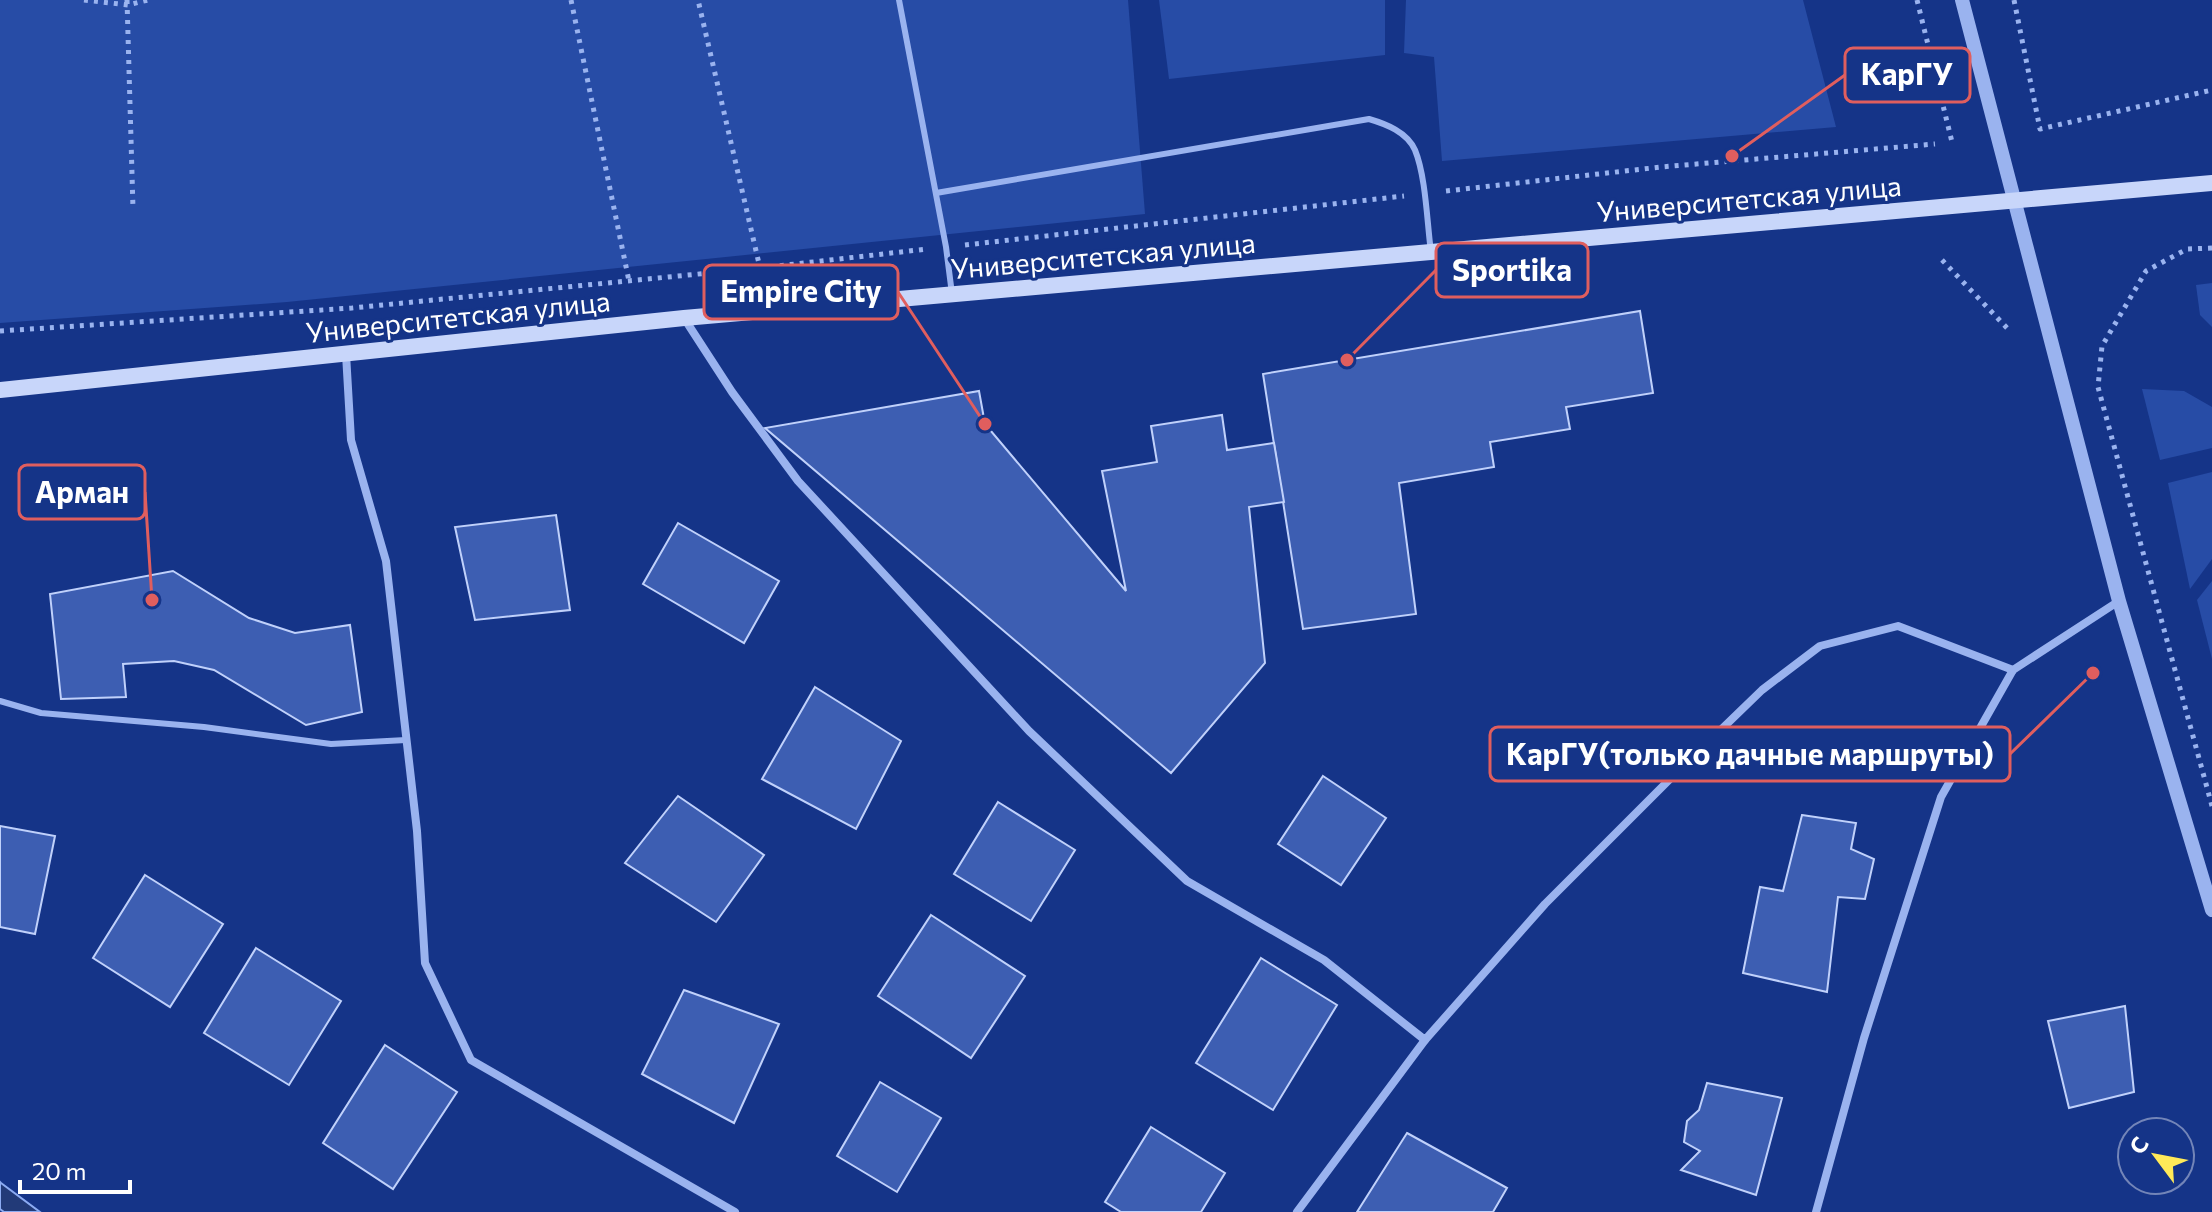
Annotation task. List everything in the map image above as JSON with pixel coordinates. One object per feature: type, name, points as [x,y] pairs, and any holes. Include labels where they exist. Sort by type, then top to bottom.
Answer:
[{"type":"main road","name":"Университетская улица","points":[[0,390],[684,318],[2212,183]]},
{"type":"street","points":[[1962,0],[2119,601],[2212,908]]},
{"type":"street","points":[[684,318],[732,392],[798,481],[1029,731],[1187,881],[1324,960],[1425,1040]]},
{"type":"street","points":[[346,354],[351,440],[386,561],[417,831],[425,963],[471,1060],[735,1212]]},
{"type":"street","points":[[1816,1212],[1864,1038],[1941,797],[2013,670],[2119,601]]},
{"type":"street","points":[[1297,1212],[1425,1040],[1545,904],[1762,690],[1820,646],[1898,626],[2013,670]]},
{"type":"lane","points":[[899,0],[946,247],[952,294]]},
{"type":"lane","points":[[936,193],[1369,119],[1395,129],[1415,149],[1431,252]]},
{"type":"lane","points":[[0,701],[41,713],[204,727],[331,744],[406,740]]},
{"type":"path","points":[[84,0],[148,0]]},
{"type":"path","points":[[571,0],[629,281]]},
{"type":"path","points":[[698,0],[760,268]]},
{"type":"path","points":[[1917,0],[1952,142]]},
{"type":"path","points":[[2014,0],[2040,129],[2212,90]]},
{"type":"path","points":[[128,2],[133,209]]},
{"type":"path","points":[[0,331],[352,308],[760,268],[1661,167],[1935,144]]},
{"type":"path","points":[[2212,248],[2187,249],[2146,271],[2102,346],[2098,387],[2212,806]]},
{"type":"path","points":[[1942,260],[2007,328]]},
{"type":"shaded area","points":[[0,0],[1128,0],[1145,214],[287,302],[0,323]]},
{"type":"shaded area","points":[[1159,0],[1385,0],[1385,55],[1169,79]]},
{"type":"shaded area","points":[[1406,0],[1803,0],[1836,127],[1442,161],[1434,57],[1404,53]]},
{"type":"shaded area","points":[[2212,283],[2212,327],[2200,315],[2196,285]]},
{"type":"shaded area","points":[[2142,389],[2184,391],[2212,407],[2212,448],[2160,460]]},
{"type":"shaded area","points":[[2212,472],[2212,559],[2190,589],[2168,483]]},
{"type":"shaded area","points":[[2212,581],[2212,659],[2197,600]]},
{"type":"shaded area","points":[[0,1182],[40,1212],[4,1212],[0,1209]]},
{"type":"building","points":[[1640,311],[1653,393],[1566,407],[1570,429],[1490,442],[1494,467],[1399,483],[1416,614],[1303,629],[1263,374]]},
{"type":"building","points":[[979,391],[985,424],[1126,591],[1102,471],[1157,462],[1151,426],[1222,415],[1227,450],[1274,443],[1284,502],[1249,507],[1265,663],[1171,773],[765,428]]},
{"type":"building","points":[[556,515],[570,610],[475,620],[455,527]]},
{"type":"building","points":[[678,523],[779,581],[744,643],[643,584]]},
{"type":"building","points":[[173,571],[249,618],[295,633],[350,625],[362,712],[306,725],[214,670],[174,661],[123,664],[126,697],[61,699],[50,594]]},
{"type":"building","points":[[815,687],[901,741],[856,829],[762,779]]},
{"type":"building","points":[[1323,776],[1386,818],[1341,885],[1278,844]]},
{"type":"building","points":[[678,796],[764,855],[716,922],[625,863]]},
{"type":"building","points":[[998,802],[1075,850],[1031,921],[954,874]]},
{"type":"building","points":[[1802,815],[1856,823],[1851,849],[1874,859],[1865,899],[1838,897],[1827,992],[1743,973],[1760,887],[1783,891]]},
{"type":"building","points":[[0,826],[55,836],[35,934],[0,927]]},
{"type":"building","points":[[145,875],[223,924],[170,1007],[93,958]]},
{"type":"building","points":[[931,915],[1025,976],[971,1058],[878,996]]},
{"type":"building","points":[[256,948],[341,1001],[289,1085],[204,1033]]},
{"type":"building","points":[[1261,958],[1337,1005],[1273,1110],[1196,1063]]},
{"type":"building","points":[[684,990],[779,1024],[734,1123],[642,1074]]},
{"type":"building","points":[[2125,1006],[2134,1092],[2069,1108],[2048,1021]]},
{"type":"building","points":[[385,1045],[457,1092],[393,1189],[323,1143]]},
{"type":"building","points":[[880,1082],[941,1118],[897,1192],[837,1156]]},
{"type":"building","points":[[1707,1083],[1782,1098],[1756,1195],[1681,1170],[1700,1151],[1684,1142],[1687,1121],[1699,1110]]},
{"type":"building","points":[[1151,1127],[1225,1173],[1201,1212],[1121,1212],[1105,1202]]},
{"type":"building","points":[[1407,1133],[1507,1188],[1493,1212],[1357,1212]]},
{"type":"place","name":"КарГУ","points":[[1732,156]]},
{"type":"place","name":"Sportika","points":[[1347,360]]},
{"type":"place","name":"Empire City","points":[[985,424]]},
{"type":"place","name":"Арман","points":[[152,600]]},
{"type":"place","name":"КарГУ(только дачные маршруты)","points":[[2093,673]]}]
